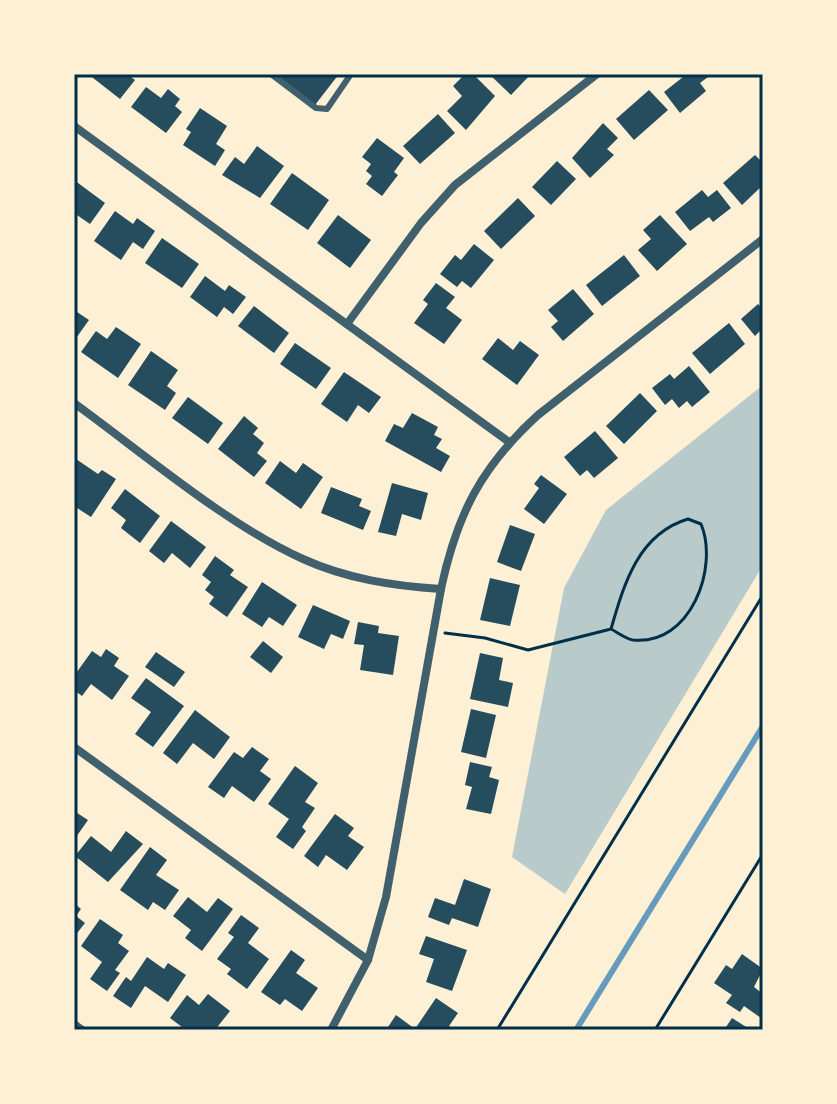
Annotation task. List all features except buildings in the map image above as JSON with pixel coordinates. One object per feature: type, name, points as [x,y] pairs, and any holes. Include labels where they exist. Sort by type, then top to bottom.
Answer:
[{"type":"street","points":[[347,324],[421,223],[455,185],[597,74]]},
{"type":"street","points":[[74,126],[509,442]]},
{"type":"street","points":[[331,1030],[368,960],[386,897],[441,589],[450,546],[464,509],[484,473],[509,442],[763,239]]},
{"type":"street","points":[[74,403],[259,537],[305,560],[392,586],[441,589]]},
{"type":"street","points":[[74,747],[368,960]]},
{"type":"street","points":[[74,1024],[82,1030]]},
{"type":"lane","points":[[271,74],[316,108],[327,109],[351,74]]},
{"type":"path","points":[[433,632],[485,638],[528,650],[611,629],[633,640],[655,636],[674,627],[697,603],[707,559],[707,539],[701,524],[688,519],[667,525],[644,547],[622,590],[611,629]]},
{"type":"path","points":[[497,1030],[763,595]]},
{"type":"path","points":[[655,1030],[763,854]]},
{"type":"shaded area","points":[[763,385],[763,565],[565,894],[512,857],[564,588],[606,510]]},
{"type":"waterway","points":[[576,1030],[763,726]]}]
